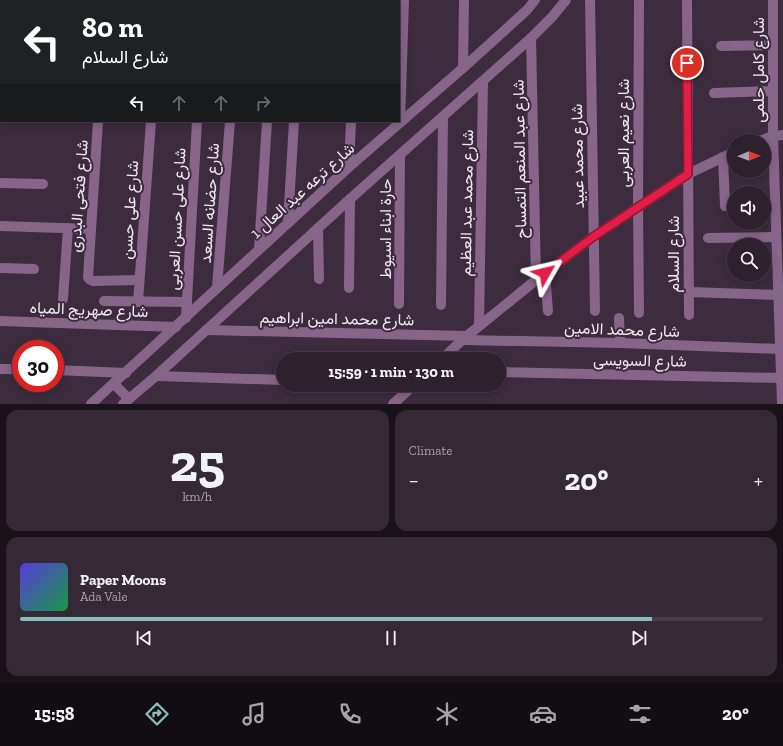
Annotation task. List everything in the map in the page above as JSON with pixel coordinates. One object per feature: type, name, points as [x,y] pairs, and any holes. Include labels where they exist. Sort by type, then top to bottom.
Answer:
[{"type":"street","points":[[400,122],[404,0]]},
{"type":"street","points":[[463,68],[464,0]]},
{"type":"street","name":"شارع ترعه عبد العال 1","points":[[91,404],[348,167],[463,68],[527,10],[535,0]]},
{"type":"street","points":[[114,384],[126,402],[350,199],[531,38],[552,17],[566,0]]},
{"type":"street","name":"شارع محمد عبيد","points":[[590,0],[594,311]]},
{"type":"street","name":"شارع نعيم العربى","points":[[639,0],[639,313]]},
{"type":"street","name":"شارع السلام","points":[[687,0],[689,315]]},
{"type":"street","name":"شارع كامل حلمى","points":[[773,0],[773,91],[778,135],[779,197],[776,237],[780,252],[778,295],[782,397]]},
{"type":"street","name":"شارع عبد المنعم التمساح","points":[[531,38],[536,280]]},
{"type":"street","points":[[721,46],[773,45]]},
{"type":"street","name":"شارع محمد عبد العظيم","points":[[479,326],[483,81]]},
{"type":"street","points":[[714,93],[773,91]]},
{"type":"street","points":[[441,304],[443,117]]},
{"type":"street","name":"شارع فتحى البدرى","points":[[98,122],[87,274],[89,279],[93,281],[139,280]]},
{"type":"street","name":"شارع على حسن","points":[[138,302],[151,122]]},
{"type":"street","name":"شارع على حسن العربى","points":[[186,318],[197,122]]},
{"type":"street","name":"شارع حضانه السعد","points":[[217,288],[230,122]]},
{"type":"street","points":[[259,249],[267,122]]},
{"type":"street","points":[[288,223],[294,122]]},
{"type":"street","points":[[348,167],[351,122]]},
{"type":"street","name":"حارة ابناء اسيوط","points":[[399,304],[400,155]]},
{"type":"street","points":[[450,352],[536,280],[593,237],[688,174],[727,155]]},
{"type":"street","points":[[723,157],[725,206]]},
{"type":"street","points":[[0,183],[43,184]]},
{"type":"street","points":[[349,288],[350,199]]},
{"type":"street","points":[[0,226],[91,229]]},
{"type":"street","points":[[63,298],[68,228]]},
{"type":"street","points":[[318,228],[319,279]]},
{"type":"street","points":[[708,238],[776,237]]},
{"type":"street","points":[[0,268],[34,269]]},
{"type":"street","points":[[545,273],[548,311]]},
{"type":"street","points":[[689,292],[778,295]]},
{"type":"street","points":[[104,301],[187,302]]},
{"type":"street","points":[[620,318],[620,343]]},
{"type":"street","name":"شارع صهريج المياه","points":[[0,321],[176,327]]},
{"type":"street","name":"شارع محمد امين ابراهيم","points":[[206,330],[465,338]]},
{"type":"street","name":"شارع محمد الامين","points":[[465,338],[620,343],[781,342]]},
{"type":"street","points":[[0,368],[12,369]]},
{"type":"street","points":[[64,370],[126,373]]},
{"type":"street","name":"شارع السويسى","points":[[506,372],[781,378]]},
{"type":"street","points":[[156,376],[276,380]]},
{"type":"street","points":[[393,404],[406,392]]},
{"type":"route","points":[[545,273],[593,237],[688,174],[687,63]]}]
